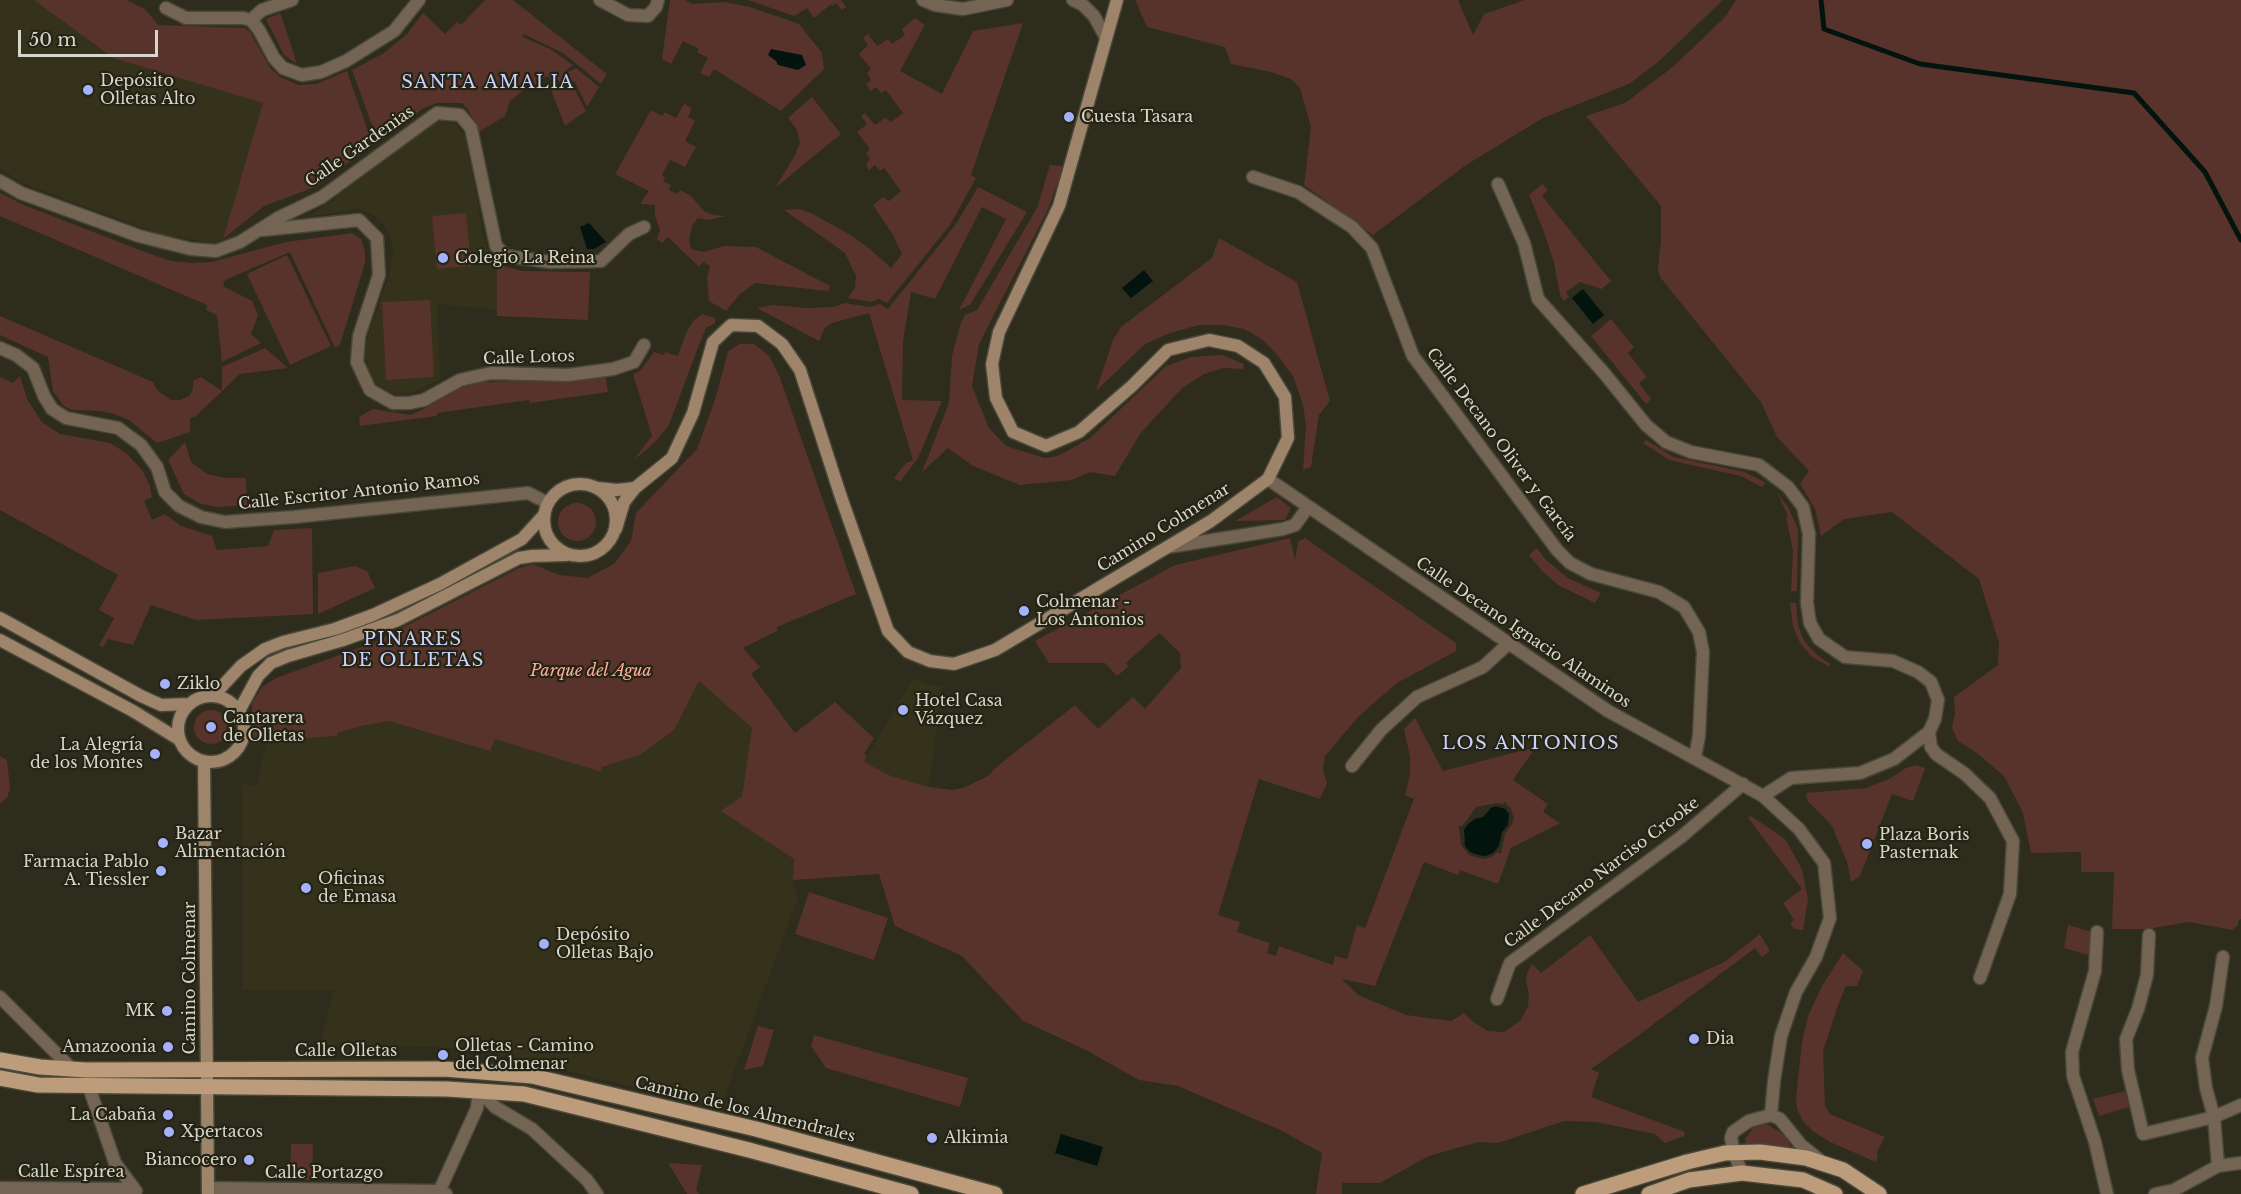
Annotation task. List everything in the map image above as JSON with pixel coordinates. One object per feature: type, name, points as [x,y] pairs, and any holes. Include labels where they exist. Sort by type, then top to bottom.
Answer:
[{"type":"main road","name":"Camino Colmenar","points":[[616,529],[624,502],[635,488],[672,458],[693,413],[713,342],[731,325],[758,327],[782,344],[800,370],[888,631],[908,652],[930,661],[954,664],[995,650],[1211,521],[1268,479],[1288,438],[1285,397],[1264,363],[1238,346],[1209,340],[1168,350],[1132,386],[1079,432],[1046,446],[1013,432],[996,398],[992,364],[999,332],[1059,206],[1117,0]]},
{"type":"main road","points":[[567,555],[556,549],[548,539],[544,528],[544,515],[548,503],[562,488],[572,485],[588,485],[617,490],[635,488]]},
{"type":"main road","points":[[239,711],[258,676],[271,663],[398,620],[519,558],[567,555],[577,557],[597,552],[606,546],[616,529],[615,510],[605,494],[588,485]]},
{"type":"main road","points":[[213,696],[241,666],[265,649],[335,629],[373,615],[440,584],[522,539],[544,515]]},
{"type":"main road","points":[[0,618],[141,696],[161,705],[189,704]]},
{"type":"main road","points":[[0,640],[133,711],[180,740],[188,752],[204,761],[223,760],[238,748],[244,729],[239,711],[232,703],[213,696],[196,699],[189,704],[179,720],[180,740]]},
{"type":"main road","name":"Camino Colmenar","points":[[204,761],[208,1191]]},
{"type":"main road","name":"Calle Olletas","points":[[0,1060],[40,1067],[72,1069],[484,1071]]},
{"type":"main road","name":"Camino de los Almendrales","points":[[484,1071],[532,1076],[721,1120],[956,1189],[995,1194]]},
{"type":"main road","points":[[0,1078],[38,1085],[89,1087],[479,1091],[524,1094],[749,1150],[903,1193]]},
{"type":"main road","points":[[1583,1194],[1688,1162],[1734,1153],[1760,1152],[1806,1158],[1843,1170],[1879,1194]]},
{"type":"main road","points":[[1649,1194],[1689,1180],[1742,1173],[1803,1180],[1835,1194]]},
{"type":"street","points":[[251,20],[262,10],[292,0]]},
{"type":"street","points":[[166,8],[186,18],[251,20],[279,63],[284,68],[302,75],[321,72],[346,61],[394,31],[419,0]]},
{"type":"street","points":[[604,1],[628,15],[648,16],[657,7],[658,0]]},
{"type":"street","points":[[922,0],[935,5],[963,9],[1007,0]]},
{"type":"street","points":[[1073,0],[1083,5],[1094,16],[1106,38]]},
{"type":"street","name":"Calle Gardenias","points":[[0,181],[21,193],[139,236],[191,249],[216,251],[240,242],[278,218],[322,196],[437,113],[460,115],[471,128],[496,246],[506,256],[550,262],[601,261],[629,234],[644,227]]},
{"type":"street","name":"Calle Decano Oliver y García","points":[[1253,177],[1298,192],[1352,228],[1372,248],[1413,356],[1569,563],[1609,580],[1659,592],[1684,607],[1699,632],[1703,652],[1695,757]]},
{"type":"street","points":[[1498,184],[1524,243],[1538,299],[1646,425],[1666,442],[1691,452],[1759,465],[1788,487],[1803,507],[1809,534],[1810,623],[1819,639],[1845,657],[1893,661],[1918,672],[1931,682],[1938,700],[1935,719],[1929,732],[1894,759],[1860,773],[1791,778],[1763,796]]},
{"type":"street","name":"Calle Lotos","points":[[262,230],[359,220],[377,238],[379,275],[359,336],[357,362],[370,390],[393,403],[424,400],[460,380],[490,373],[568,375],[613,369],[634,362],[644,345]]},
{"type":"street","name":"Calle Escritor Antonio Ramos","points":[[0,348],[16,355],[33,368],[52,409],[66,418],[117,428],[141,444],[157,467],[165,492],[178,506],[201,517],[225,522],[528,492],[548,503]]},
{"type":"street","name":"Calle Decano Ignacio Alaminos","points":[[1268,479],[1608,711],[1763,796],[1799,829],[1824,863],[1830,918],[1816,957],[1796,992],[1781,1036],[1771,1115]]},
{"type":"street","points":[[1168,547],[1283,529],[1295,525],[1308,507]]},
{"type":"street","points":[[1352,766],[1381,730],[1417,697],[1483,667],[1508,644]]},
{"type":"street","points":[[1929,732],[1931,747],[1936,754],[1965,774],[1990,798],[2013,841],[2010,894],[1980,978]]},
{"type":"street","name":"Calle Decano Narciso Crooke","points":[[1497,999],[1510,963],[1681,837],[1743,784]]},
{"type":"street","points":[[2097,932],[2095,971],[2072,1052],[2073,1076],[2095,1143],[2107,1194]]},
{"type":"street","points":[[2149,935],[2147,975],[2138,1009],[2126,1039],[2128,1070],[2144,1134],[2214,1117],[2241,1106]]},
{"type":"street","points":[[2218,1166],[2214,1117],[2206,1088],[2202,1058],[2216,1006],[2223,957]]},
{"type":"street","points":[[0,997],[72,1069]]},
{"type":"street","points":[[89,1087],[115,1163],[136,1191]]},
{"type":"street","points":[[441,1193],[477,1107],[479,1091]]},
{"type":"street","points":[[479,1091],[495,1107],[532,1129],[587,1180],[597,1194]]},
{"type":"street","points":[[1742,1173],[1734,1153],[1731,1138],[1733,1132],[1749,1121],[1771,1115],[1780,1119],[1801,1144],[1825,1164]]},
{"type":"street","points":[[2155,1194],[2174,1190],[2218,1166],[2241,1163]]},
{"type":"street","name":"Calle Espírea","points":[[0,1188],[136,1191]]},
{"type":"street","name":"Calle Portazgo","points":[[208,1191],[441,1193]]},
{"type":"shaded area","name":"Depósito Olletas Alto","points":[[0,0],[34,0],[113,58],[264,103],[223,239],[213,243],[163,235],[22,183],[0,168]]},
{"type":"shaded area","points":[[771,49],[802,55],[806,65],[798,70],[778,65],[768,55]]},
{"type":"shaded area","name":"Colegio La Reina","points":[[440,121],[455,124],[462,130],[466,139],[484,240],[497,261],[498,310],[437,304],[440,380],[404,394],[392,393],[376,383],[369,372],[365,354],[366,341],[389,276],[393,255],[392,241],[386,227],[375,216],[358,209],[311,216]]},
{"type":"shaded area","points":[[589,223],[606,242],[594,249],[587,249],[580,227]]},
{"type":"shaded area","points":[[1144,270],[1153,281],[1131,298],[1122,288]]},
{"type":"shaded area","points":[[1583,289],[1604,315],[1593,324],[1572,298]]},
{"type":"shaded area","points":[[913,678],[926,684],[942,687],[929,787],[891,776],[864,762]]},
{"type":"shaded area","points":[[699,681],[752,728],[742,796],[722,811],[794,859],[793,880],[798,898],[724,1098],[715,1106],[470,1048],[323,1045],[323,1033],[334,990],[243,990],[242,784],[257,786],[266,741],[336,736],[336,733],[389,721],[489,751],[495,739],[601,772],[601,768],[640,755],[673,730]]},
{"type":"shaded area","points":[[1496,806],[1505,809],[1509,814],[1508,825],[1502,832],[1499,846],[1493,853],[1486,856],[1470,852],[1465,846],[1464,830],[1468,824],[1483,817]]},
{"type":"shaded area","points":[[1061,1134],[1103,1147],[1097,1166],[1055,1153]]},
{"type":"green space","points":[[34,0],[127,0],[146,10],[158,25],[244,28],[250,32],[271,69],[282,78],[299,85],[316,84],[347,71],[373,145],[315,187],[264,206],[223,239],[263,103],[113,58]]},
{"type":"green space","points":[[485,0],[513,0],[607,74],[601,84],[563,53],[523,34],[523,37],[550,49],[573,65],[564,72],[563,83],[546,76],[510,101],[505,116],[479,132],[469,111],[462,103],[436,103],[422,109],[378,142],[352,70],[384,53],[407,34],[423,13],[445,34],[457,22],[461,25]]},
{"type":"green space","points":[[670,0],[685,0],[693,4],[723,2],[750,7],[799,24],[822,53],[824,69],[781,111],[714,69],[709,77],[700,73],[708,58],[697,52],[699,49],[683,41],[671,64],[662,59]]},
{"type":"green space","points":[[748,0],[841,0],[846,7],[842,10],[836,3],[832,6],[831,4],[814,18],[807,8],[794,16]]},
{"type":"green space","points":[[1135,0],[1458,0],[1473,35],[1484,14],[1525,0],[1723,0],[1657,63],[1629,84],[1543,118],[1466,165],[1373,235],[1304,185],[1311,127],[1300,88],[1291,79],[1271,72],[1231,64],[1225,47],[1147,27]]},
{"type":"green space","points":[[1736,0],[2241,0],[2241,919],[2232,930],[2189,922],[2147,929],[2112,929],[2114,872],[2081,872],[2081,852],[2031,853],[2023,813],[2004,776],[1977,753],[1958,741],[1952,728],[1955,713],[1954,697],[1998,665],[1999,643],[1979,579],[1892,512],[1844,519],[1821,536],[1815,509],[1800,484],[1809,471],[1777,437],[1761,402],[1660,277],[1658,269],[1661,206],[1586,116],[1625,103],[1674,66],[1725,17]]},
{"type":"green space","points":[[280,13],[297,64],[284,55],[266,19]]},
{"type":"green space","points":[[915,18],[925,25],[900,71],[942,94],[973,31],[1023,23],[971,175],[976,178],[950,225],[887,303],[879,299],[871,302],[848,298],[855,288],[856,276],[845,253],[784,210],[799,209],[811,213],[849,234],[891,268],[902,254],[893,235],[873,205],[883,197],[889,201],[901,191],[884,168],[880,171],[875,165],[869,170],[866,164],[870,159],[866,153],[870,149],[857,132],[867,124],[861,116],[865,113],[875,125],[885,118],[891,122],[903,113],[886,90],[881,93],[876,87],[871,91],[866,84],[871,80],[867,73],[871,69],[859,54],[868,45],[863,38],[868,34],[877,46],[888,39],[892,44],[905,35],[902,29]]},
{"type":"green space","points":[[576,68],[599,87],[587,107],[575,82],[568,79],[568,72]]},
{"type":"green space","points":[[548,82],[563,88],[567,82],[573,86],[586,111],[565,126]]},
{"type":"green space","points":[[812,97],[841,134],[775,188],[800,143],[797,130],[788,118]]},
{"type":"green space","points":[[684,104],[692,108],[688,117],[695,121],[685,141],[696,147],[685,167],[670,160],[662,175],[665,177],[663,181],[671,185],[669,190],[677,194],[680,190],[691,196],[704,211],[713,215],[726,216],[709,220],[698,218],[692,226],[689,240],[691,249],[704,252],[724,246],[756,247],[830,286],[828,291],[755,283],[740,294],[726,311],[709,301],[707,278],[710,266],[703,262],[699,267],[668,237],[662,243],[657,239],[660,230],[655,216],[655,205],[640,204],[649,191],[615,174],[651,110],[662,116],[665,112],[676,118]]},
{"type":"green space","points":[[1050,165],[1064,166],[1047,211],[979,344],[972,386],[989,428],[1006,446],[1045,458],[1058,456],[1090,438],[1166,366],[1191,357],[1222,355],[1244,364],[1243,369],[1223,368],[1204,374],[1182,388],[1140,434],[1115,476],[1090,472],[1072,480],[1020,485],[973,466],[948,448],[922,472],[949,403],[952,356],[960,325],[965,315],[977,310],[1037,208]]},
{"type":"green space","points":[[1542,184],[1548,190],[1542,196],[1611,281],[1602,289],[1580,282],[1566,292],[1569,297],[1564,301],[1560,295],[1554,263],[1529,195]]},
{"type":"green space","points":[[978,187],[1027,212],[970,305],[959,310],[1006,219],[982,207],[935,299],[911,292],[903,341],[902,400],[942,401],[918,458],[900,482],[894,478],[906,463],[913,460],[869,313],[832,323],[825,328],[819,341],[757,308],[773,305],[807,308],[834,307],[845,303],[870,307],[880,304],[888,309],[956,224]]},
{"type":"green space","points":[[0,193],[24,205],[171,261],[211,262],[286,242],[352,233],[361,239],[365,251],[365,263],[340,345],[335,348],[290,252],[225,280],[223,286],[252,301],[258,315],[251,334],[261,343],[222,362],[217,315],[206,310],[207,305],[0,216]]},
{"type":"green space","points":[[466,213],[471,266],[437,269],[432,216]]},
{"type":"green space","points":[[1219,238],[1297,282],[1330,401],[1319,415],[1311,467],[1303,470],[1306,425],[1303,405],[1293,376],[1263,340],[1244,329],[1223,325],[1199,325],[1170,333],[1145,344],[1096,391],[1113,340],[1121,327],[1212,258]]},
{"type":"green space","points":[[287,255],[331,346],[290,365],[247,274]]},
{"type":"green space","points":[[497,261],[506,267],[522,271],[590,272],[588,320],[497,316]]},
{"type":"green space","points":[[430,300],[434,377],[386,380],[382,302]]},
{"type":"green space","points":[[702,314],[715,318],[715,323],[706,328],[669,425],[654,443],[633,461],[652,436],[633,374],[640,371],[654,352],[664,355],[665,352],[678,356],[686,333],[694,320]]},
{"type":"green space","points":[[0,316],[153,382],[157,390],[171,400],[180,400],[189,396],[193,389],[193,381],[201,377],[222,391],[222,367],[265,348],[288,368],[240,374],[195,417],[190,418],[190,432],[157,443],[129,420],[115,414],[72,410],[64,406],[53,391],[48,357],[0,335]]},
{"type":"green space","points":[[1611,319],[1634,347],[1628,353],[1647,377],[1639,383],[1651,399],[1646,404],[1591,336]]},
{"type":"green space","name":"Parque del Agua","points":[[740,344],[754,344],[769,356],[779,375],[856,594],[777,627],[777,631],[743,648],[760,667],[751,674],[795,733],[835,702],[874,738],[864,754],[867,756],[864,762],[891,776],[929,787],[952,790],[963,788],[988,776],[1075,705],[1098,729],[1133,697],[1145,709],[1181,668],[1180,653],[1159,633],[1126,663],[1128,667],[1117,676],[1105,663],[1049,663],[1035,641],[1175,565],[1290,538],[1295,560],[1298,542],[1305,538],[1456,643],[1456,651],[1397,683],[1359,716],[1325,756],[1323,770],[1327,783],[1320,799],[1259,779],[1218,915],[1240,922],[1237,932],[1270,943],[1267,953],[1276,956],[1279,946],[1333,965],[1335,956],[1347,959],[1357,925],[1365,928],[1414,799],[1405,795],[1410,775],[1410,757],[1404,729],[1415,718],[1443,771],[1536,747],[1513,780],[1548,804],[1543,812],[1560,823],[1511,848],[1498,884],[1460,870],[1458,875],[1424,862],[1375,986],[1342,979],[1358,995],[1406,1015],[1451,1021],[1464,1013],[1488,1031],[1504,1032],[1520,1021],[1528,1007],[1529,993],[1526,983],[1532,964],[1541,973],[1590,935],[1638,1002],[1724,962],[1760,934],[1770,951],[1762,957],[1755,948],[1591,1069],[1599,1073],[1591,1097],[1685,1132],[1684,1136],[1665,1143],[1655,1134],[1596,1122],[1564,1121],[1498,1143],[1478,1142],[1429,1156],[1380,1183],[1342,1183],[1342,1194],[1316,1194],[1322,1153],[1280,1130],[1178,1086],[1139,1080],[1086,1050],[1023,1021],[962,956],[895,926],[879,874],[793,880],[794,859],[721,811],[742,796],[752,728],[699,681],[674,730],[640,755],[602,767],[601,772],[495,739],[490,751],[389,721],[361,726],[337,733],[337,736],[253,744],[252,703],[262,687],[276,678],[375,642],[519,568],[533,564],[559,575],[588,578],[615,563],[631,541],[636,513],[697,449],[715,400],[728,351]],"holes":[[[1507,803],[1514,818],[1505,834],[1501,854],[1498,852],[1483,859],[1469,855],[1461,845],[1459,826],[1462,826],[1476,807]]]},
{"type":"green space","points":[[20,376],[27,399],[42,422],[60,434],[110,443],[126,453],[142,470],[150,486],[152,497],[144,501],[152,520],[165,514],[181,526],[212,536],[217,550],[268,546],[274,530],[312,528],[313,614],[196,620],[151,605],[133,645],[108,639],[103,647],[99,645],[114,618],[99,610],[118,575],[0,510],[0,377],[13,383]]},
{"type":"green space","points":[[606,378],[608,392],[530,403],[529,400],[437,413],[437,416],[360,426],[359,417],[373,409],[410,415],[462,387],[482,382]]},
{"type":"green space","points":[[1646,440],[1674,457],[1745,472],[1766,483],[1762,487],[1741,476],[1669,460],[1643,443]]},
{"type":"green space","points":[[185,442],[191,462],[207,474],[225,478],[246,478],[247,505],[218,507],[201,504],[184,494],[168,460]]},
{"type":"green space","points":[[1777,492],[1788,507],[1798,529],[1797,591],[1791,591],[1793,551],[1786,517],[1788,516]]},
{"type":"green space","points":[[1277,497],[1291,508],[1285,520],[1235,521]]},
{"type":"green space","points":[[577,503],[591,508],[596,522],[591,536],[577,541],[563,536],[558,522],[563,508]]},
{"type":"green space","points":[[1537,548],[1546,560],[1568,578],[1601,593],[1595,603],[1558,585],[1543,572],[1529,555]]},
{"type":"green space","points":[[355,566],[367,571],[375,588],[318,614],[318,573]]},
{"type":"green space","points":[[1790,603],[1796,603],[1798,625],[1804,641],[1830,664],[1830,667],[1812,657],[1800,643],[1793,626]]},
{"type":"green space","points":[[211,710],[223,715],[228,727],[223,739],[211,744],[199,739],[194,727],[199,715]]},
{"type":"green space","points":[[0,756],[7,760],[10,788],[7,798],[0,804]]},
{"type":"green space","name":"Plaza Boris Pasternak","points":[[1915,765],[1925,768],[1913,801],[1892,794],[1860,876],[1851,882],[1847,862],[1832,826],[1807,800],[1806,793],[1866,788]]},
{"type":"green space","points":[[1751,816],[1785,839],[1802,869],[1808,899],[1803,930],[1794,929],[1790,924],[1794,920],[1783,903],[1802,889],[1748,818]]},
{"type":"green space","points":[[809,892],[888,918],[874,960],[795,934]]},
{"type":"green space","points":[[2068,925],[2092,932],[2089,955],[2064,948]]},
{"type":"green space","points":[[1843,953],[1863,971],[1857,986],[1846,986],[1823,1051],[1825,1106],[1830,1114],[1885,1137],[1876,1154],[1878,1156],[1876,1162],[1830,1142],[1814,1132],[1803,1121],[1797,1109],[1796,1098],[1802,1042],[1808,1016],[1822,986]]},
{"type":"green space","points":[[758,1026],[774,1030],[763,1066],[744,1070]]},
{"type":"green space","points":[[814,1035],[968,1078],[960,1107],[826,1068],[811,1046]]},
{"type":"green space","points":[[2125,1091],[2129,1107],[2099,1116],[2093,1099]]},
{"type":"green space","points":[[1767,1124],[1787,1138],[1791,1148],[1746,1143],[1745,1139],[1753,1128]]},
{"type":"green space","points":[[291,1144],[313,1144],[312,1180],[290,1180]]},
{"type":"green space","points":[[668,1163],[702,1165],[696,1190],[699,1194],[687,1194]]},
{"type":"waterway","points":[[1821,0],[1824,29],[1920,64],[2134,93],[2205,172],[2241,240]]},
{"type":"place","name":"Depósito Olletas Alto","points":[[88,90]]},
{"type":"place","name":"Cuesta Tasara","points":[[1069,117]]},
{"type":"place","name":"Colegio La Reina","points":[[443,258]]},
{"type":"place","name":"Colmenar - Los Antonios","points":[[1024,611]]},
{"type":"place","name":"Ziklo","points":[[165,684]]},
{"type":"place","name":"Hotel Casa Vázquez","points":[[903,710]]},
{"type":"place","name":"Cantarera de Olletas","points":[[211,727]]},
{"type":"place","name":"La Alegría de los Montes","points":[[155,754]]},
{"type":"place","name":"Bazar Alimentación","points":[[163,843]]},
{"type":"place","name":"Plaza Boris Pasternak","points":[[1867,844]]},
{"type":"place","name":"Farmacia Pablo A. Tiessler","points":[[161,871]]},
{"type":"place","name":"Oficinas de Emasa","points":[[306,888]]},
{"type":"place","name":"Depósito Olletas Bajo","points":[[544,944]]},
{"type":"place","name":"MK","points":[[167,1011]]},
{"type":"place","name":"Dia","points":[[1694,1039]]},
{"type":"place","name":"Amazoonia","points":[[168,1047]]},
{"type":"place","name":"Olletas - Camino del Colmenar","points":[[443,1055]]},
{"type":"place","name":"La Cabaña","points":[[168,1115]]},
{"type":"place","name":"Xpertacos","points":[[169,1132]]},
{"type":"place","name":"Alkimia","points":[[932,1138]]},
{"type":"place","name":"Biancocero","points":[[249,1160]]},
{"type":"district","name":"SANTA AMALIA","points":[[488,83]]},
{"type":"district","name":"PINARES DE OLLETAS","points":[[413,650]]},
{"type":"district","name":"LOS ANTONIOS","points":[[1531,744]]}]
